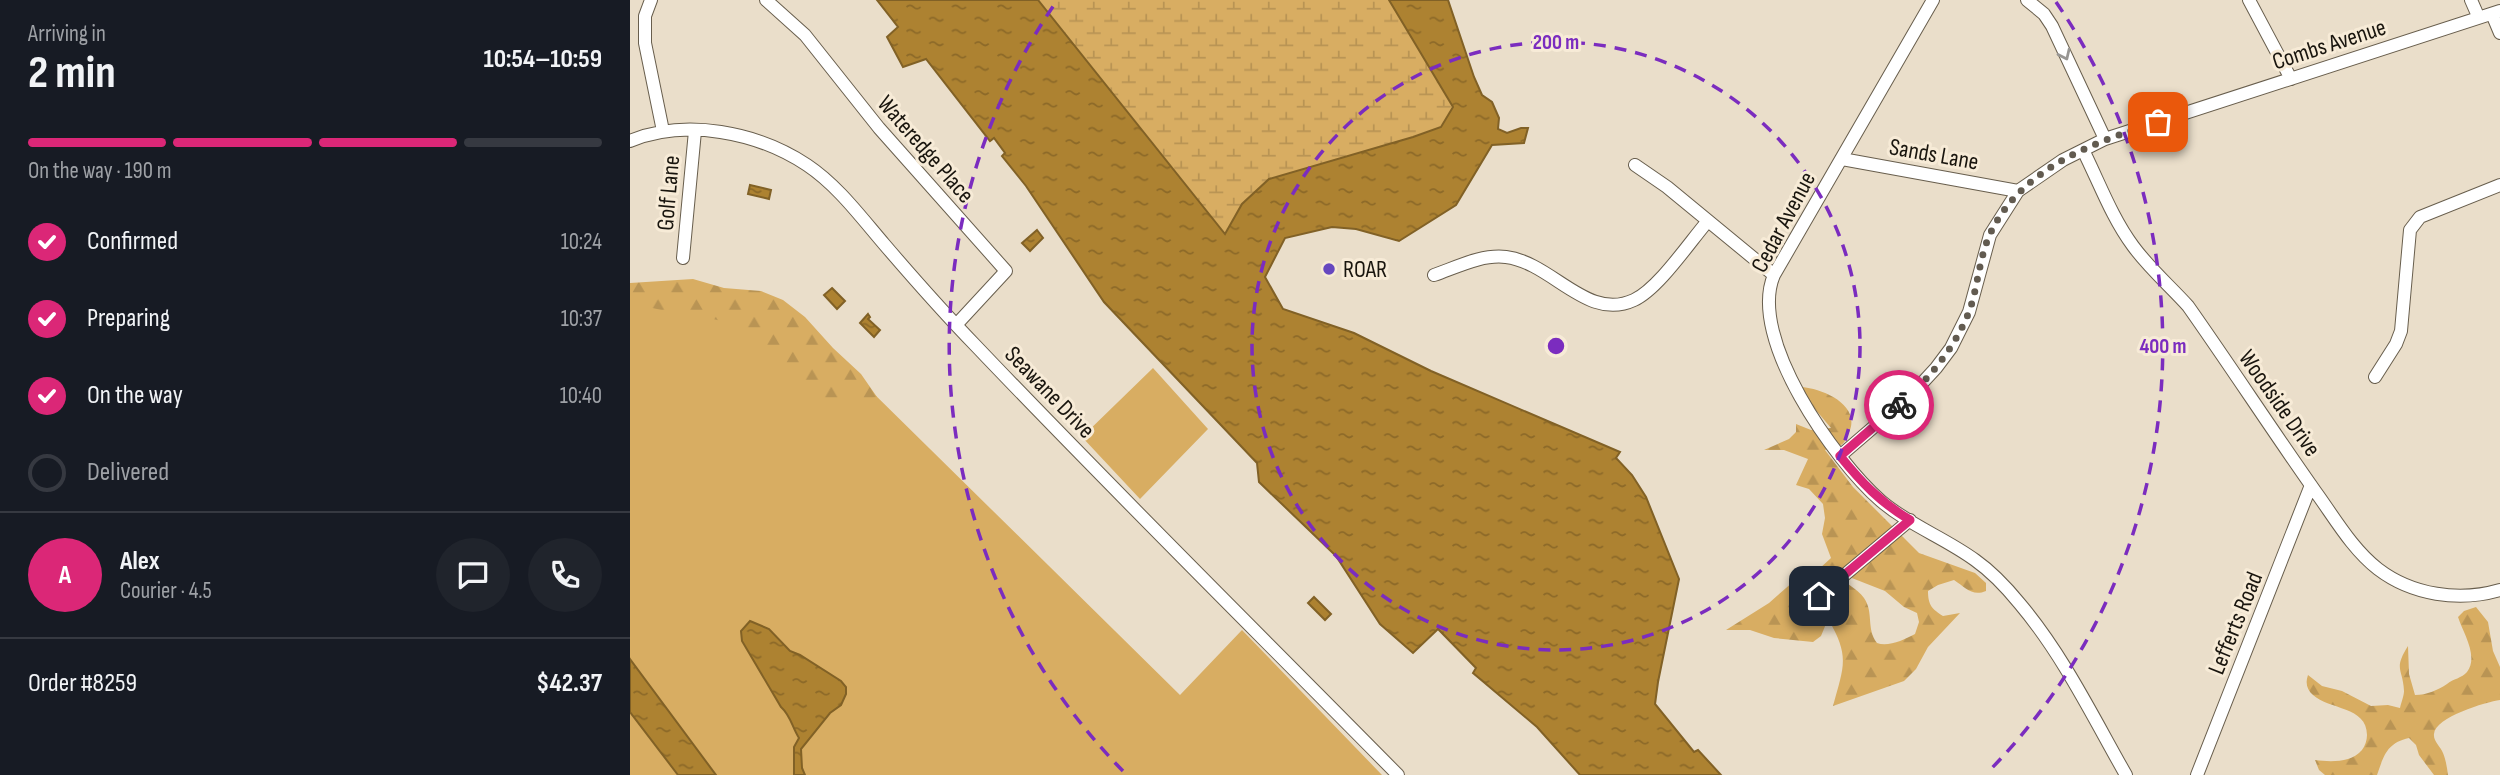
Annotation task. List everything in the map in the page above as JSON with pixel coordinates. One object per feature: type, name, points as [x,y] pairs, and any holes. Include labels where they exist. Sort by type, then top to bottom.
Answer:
[{"type":"street","points":[[651,0],[645,16],[645,43],[663,131]]},
{"type":"street","name":"Wateredge Place","points":[[766,0],[805,35],[879,128],[1006,271],[956,325]]},
{"type":"street","name":"Cedar Avenue","points":[[1933,0],[1774,275],[1770,293],[1771,312],[1781,355],[1825,439],[1860,481],[1882,502],[1975,560],[1996,577],[2021,605],[2067,671],[2126,775]]},
{"type":"street","points":[[2027,0],[2044,14],[2052,26],[2105,139]]},
{"type":"street","points":[[2249,0],[2291,79]]},
{"type":"street","points":[[2471,0],[2490,14],[2500,33]]},
{"type":"street","name":"Combs Avenue","points":[[2018,191],[2054,166],[2105,139],[2490,14]]},
{"type":"street","name":"Seawane Drive","points":[[630,141],[663,131],[734,134],[770,145],[807,165],[845,198],[956,325],[1038,411],[1398,775]]},
{"type":"street","name":"Golf Lane","points":[[683,258],[695,131]]},
{"type":"street","name":"Woodside Drive","points":[[2082,150],[2131,244],[2189,308],[2355,546],[2381,571],[2403,584],[2443,595],[2464,596],[2500,590]]},
{"type":"street","name":"Sands Lane","points":[[1842,159],[2018,191]]},
{"type":"street","points":[[1635,165],[1667,187],[1774,275]]},
{"type":"street","points":[[2375,377],[2401,331],[2410,230],[2413,224],[2420,218],[2499,189]]},
{"type":"street","points":[[1840,456],[1912,394],[1951,348],[1969,312],[1990,234],[2018,191]]},
{"type":"street","points":[[1434,275],[1494,257],[1516,259],[1546,271],[1591,301],[1608,305],[1623,304],[1651,288],[1707,222]]},
{"type":"street","name":"Lefferts Road","points":[[2197,775],[2311,485]]},
{"type":"street","points":[[1798,614],[1910,520]]},
{"type":"green space","points":[[1038,0],[1389,0],[1453,107],[1441,127],[1269,179],[1242,204],[1225,235]]},
{"type":"green space","points":[[693,279],[724,288],[761,291],[783,300],[805,317],[861,374],[877,397],[843,402],[822,397],[754,342],[721,321],[630,303],[630,283]]},
{"type":"green space","points":[[630,289],[700,301],[866,386],[1180,695],[1242,630],[1382,775],[630,775]]},
{"type":"green space","points":[[1153,368],[1208,429],[1140,499],[1082,437]]},
{"type":"green space","points":[[1802,387],[1829,395],[1844,405],[1849,413],[1850,430],[1846,440],[1841,445],[1825,450],[1853,487],[1919,553],[1975,573],[1986,583],[1986,591],[1981,593],[1969,590],[1954,580],[1928,591],[1933,609],[1943,616],[1960,613],[1928,647],[1916,669],[1904,681],[1833,706],[1843,661],[1840,643],[1828,619],[1821,636],[1813,642],[1774,638],[1750,630],[1726,630],[1769,603],[1802,574],[1819,569],[1831,558],[1822,534],[1825,518],[1823,504],[1809,489],[1796,485],[1808,459],[1784,450],[1764,450],[1789,439],[1796,432],[1796,424],[1811,430],[1831,428],[1809,402]],"holes":[[[1839,573],[1885,591],[1904,607],[1917,613],[1919,622],[1915,634],[1886,644],[1877,643],[1874,638],[1869,609],[1864,598],[1844,581]]]},
{"type":"green space","points":[[2476,607],[2488,622],[2493,651],[2500,667],[2500,700],[2462,711],[2437,728],[2434,737],[2444,756],[2448,775],[2434,775],[2409,738],[2396,743],[2387,751],[2377,775],[2325,775],[2319,770],[2315,760],[2334,761],[2352,757],[2363,748],[2367,735],[2361,719],[2311,693],[2307,684],[2308,675],[2322,686],[2342,691],[2371,706],[2388,705],[2400,708],[2404,691],[2400,665],[2408,646],[2409,674],[2415,695],[2436,690],[2467,672],[2471,652],[2458,617],[2464,611]]},
{"type":"water","points":[[877,0],[1038,0],[1225,234],[1242,204],[1269,179],[1441,127],[1453,107],[1389,0],[1448,0],[1474,77],[1482,95],[1492,102],[1499,118],[1498,129],[1507,133],[1528,128],[1524,143],[1492,145],[1456,205],[1399,241],[1356,229],[1332,227],[1285,238],[1265,277],[1283,309],[1354,333],[1431,371],[1620,452],[1616,458],[1632,475],[1646,497],[1679,579],[1655,704],[1694,752],[1698,750],[1721,775],[1580,775],[1537,727],[1473,673],[1476,668],[1438,629],[1413,653],[1380,624],[1336,556],[1259,482],[1257,463],[1104,302],[1026,186],[1002,156],[1005,153],[994,138],[990,141],[926,59],[903,67],[887,37],[898,27]]},
{"type":"water","points":[[750,185],[771,190],[769,199],[748,194]]},
{"type":"water","points":[[1037,230],[1043,238],[1030,251],[1022,243]]},
{"type":"water","points":[[832,288],[845,301],[837,309],[824,295]]},
{"type":"water","points":[[868,314],[868,319],[880,330],[874,337],[860,323]]},
{"type":"water","points":[[1314,597],[1331,614],[1325,620],[1308,603]]},
{"type":"water","points":[[750,621],[769,629],[790,651],[841,681],[846,687],[841,705],[830,713],[801,749],[805,775],[794,775],[794,747],[799,738],[742,641],[741,631]]},
{"type":"water","points":[[630,659],[716,775],[678,775],[630,712]]},
{"type":"way so far","points":[[1899,405],[1936,368],[1951,348],[1969,312],[1990,234],[2018,191],[2045,171],[2082,150],[2105,139],[2158,122]]},
{"type":"place","name":"ROAR","points":[[1329,269]]},
{"type":"route","points":[[1819,596],[1910,520],[1882,502],[1840,456],[1899,405]]}]
